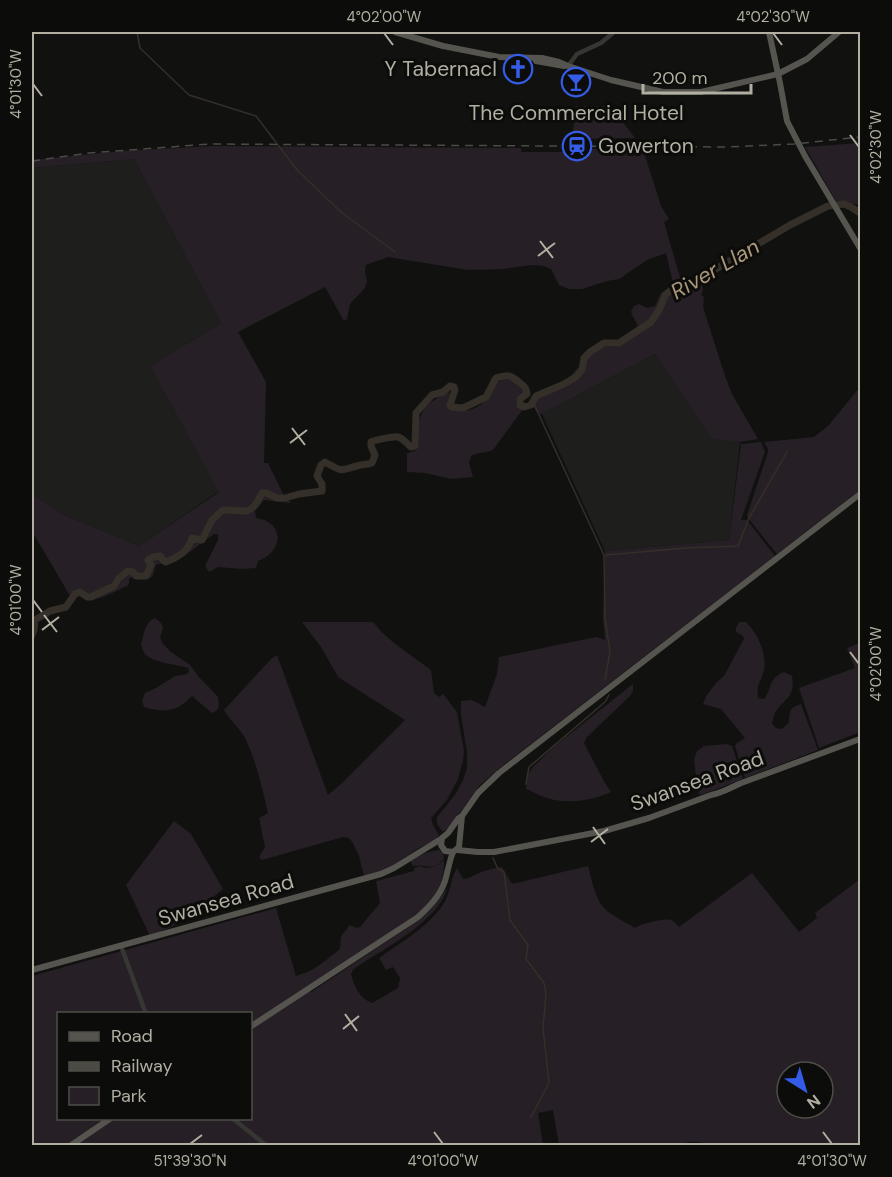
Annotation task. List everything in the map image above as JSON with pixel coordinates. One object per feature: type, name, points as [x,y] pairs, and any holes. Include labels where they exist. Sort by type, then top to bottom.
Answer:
[{"type":"main road","points":[[395,32],[442,46],[499,57],[568,66],[611,80],[663,92],[701,92],[778,74],[807,59],[839,32]]},
{"type":"main road","points":[[769,32],[787,121],[861,248]]},
{"type":"main road","points":[[448,866],[441,839],[486,784],[861,494]]},
{"type":"main road","name":"Swansea Road","points":[[455,851],[494,852],[604,831],[720,794],[728,788],[861,739]]},
{"type":"main road","points":[[252,1026],[418,917],[429,907],[445,882],[448,866],[459,847],[462,816]]},
{"type":"main road","points":[[448,833],[456,834],[470,851]]},
{"type":"main road","name":"Swansea Road","points":[[32,970],[381,874],[441,839]]},
{"type":"main road","name":"Swansea Road","points":[[425,849],[444,850]]},
{"type":"main road","points":[[444,850],[455,851]]},
{"type":"main road","points":[[70,1146],[109,1120]]},
{"type":"street","points":[[568,66],[577,54],[601,43],[614,32]]},
{"type":"street","points":[[121,946],[145,1012]]},
{"type":"street","points":[[233,1120],[267,1146]]},
{"type":"shaded area","points":[[134,159],[221,323],[150,366],[219,491],[139,546],[64,515],[32,494],[32,168]]},
{"type":"shaded area","points":[[655,354],[713,438],[740,442],[729,540],[605,551],[542,414]]},
{"type":"green space","points":[[576,106],[606,106],[635,138],[572,139]]},
{"type":"green space","points":[[860,143],[860,205],[836,201],[805,147]]},
{"type":"green space","points":[[213,146],[521,148],[521,152],[564,152],[564,149],[643,149],[661,206],[669,219],[664,222],[681,281],[685,284],[701,275],[703,307],[725,376],[732,394],[758,439],[740,442],[713,439],[655,354],[542,414],[537,413],[531,402],[542,391],[566,380],[594,351],[605,346],[621,345],[633,337],[638,329],[631,311],[634,306],[639,304],[647,308],[655,306],[661,293],[673,283],[666,253],[647,260],[619,279],[582,289],[569,289],[559,285],[551,269],[544,266],[468,270],[388,257],[366,265],[365,288],[350,304],[347,319],[344,321],[325,287],[238,332],[266,382],[264,463],[268,463],[286,500],[290,501],[290,503],[264,500],[255,511],[256,518],[272,525],[276,531],[278,537],[273,551],[258,561],[256,568],[218,567],[209,572],[205,566],[218,540],[218,534],[214,534],[176,562],[156,565],[152,577],[143,579],[134,576],[129,579],[127,586],[109,594],[92,599],[80,596],[75,597],[73,601],[32,531],[32,494],[64,515],[139,546],[219,492],[150,366],[221,323],[134,159],[32,168],[32,160],[122,151]]},
{"type":"green space","points":[[505,379],[516,383],[524,392],[516,402],[520,409],[523,409],[493,450],[471,456],[469,463],[473,477],[451,479],[425,473],[407,472],[407,453],[415,451],[419,423],[423,411],[431,402],[450,392],[449,407],[460,411],[471,410],[485,401],[497,382]]},
{"type":"green space","points":[[860,387],[860,490],[777,554],[747,515],[768,452],[764,442],[814,437],[828,426]]},
{"type":"green space","points":[[761,442],[765,452],[741,520],[747,520],[775,556],[501,767],[479,786],[451,825],[442,831],[437,824],[437,817],[455,795],[467,768],[461,701],[472,700],[485,707],[497,674],[499,657],[596,637],[605,640],[603,618],[605,551],[729,540],[741,444]]},
{"type":"green space","points":[[155,618],[163,628],[160,637],[163,644],[190,665],[218,697],[219,707],[216,711],[212,713],[192,696],[170,710],[144,707],[142,701],[145,693],[189,671],[188,668],[159,661],[145,654],[141,645],[144,633],[151,620]]},
{"type":"green space","points":[[302,622],[373,622],[393,642],[431,670],[434,693],[439,697],[443,694],[457,712],[464,751],[463,760],[458,779],[447,800],[431,818],[439,835],[437,839],[380,872],[364,876],[353,843],[349,838],[343,837],[262,860],[259,857],[265,847],[259,818],[268,813],[264,795],[250,748],[224,710],[271,659],[277,655],[328,795],[405,720],[338,677],[321,647]]},
{"type":"green space","points":[[739,622],[746,622],[758,638],[763,651],[765,664],[758,686],[758,698],[764,699],[773,681],[779,675],[784,672],[792,676],[792,690],[777,709],[772,724],[782,729],[789,722],[792,709],[801,704],[818,750],[745,778],[735,746],[745,738],[721,709],[703,704],[716,683],[724,676],[744,639],[736,632]]},
{"type":"green space","points":[[860,643],[860,732],[819,748],[799,688],[855,668],[847,648]]},
{"type":"green space","points":[[633,684],[630,696],[587,737],[584,743],[611,792],[587,800],[560,801],[526,789],[528,775],[533,767],[555,746]]},
{"type":"green space","points":[[727,744],[732,746],[743,779],[701,795],[698,792],[694,760],[697,751],[704,746]]},
{"type":"green space","points":[[174,821],[191,834],[223,889],[184,921],[150,936],[126,885]]},
{"type":"green space","points":[[440,850],[444,859],[435,866],[413,866],[410,861],[432,851]]},
{"type":"green space","points":[[444,860],[441,882],[435,894],[421,911],[305,989],[311,992],[407,928],[432,908],[447,888],[442,900],[423,922],[410,933],[358,966],[351,974],[358,992],[372,1003],[398,988],[400,978],[393,967],[386,970],[379,958],[414,933],[438,912],[446,899],[457,868],[463,879],[486,870],[502,867],[512,884],[588,866],[594,890],[603,907],[635,928],[668,920],[679,927],[752,873],[799,932],[817,918],[815,913],[860,879],[860,1145],[714,1146],[691,1142],[677,1146],[559,1145],[553,1110],[538,1113],[543,1145],[32,1146],[32,976],[276,908],[296,976],[310,971],[340,949],[341,936],[349,925],[360,927],[380,903],[376,881],[414,871],[414,868],[419,866],[429,868]]},
{"type":"waterway","points":[[137,32],[140,48],[189,95],[256,116],[297,170],[341,212],[395,252]]},
{"type":"waterway","name":"River Llan","points":[[32,635],[35,620],[50,611],[66,607],[75,594],[80,592],[91,597],[114,586],[119,578],[128,571],[133,572],[136,576],[146,576],[151,565],[148,560],[160,556],[166,562],[185,550],[192,538],[202,540],[212,520],[223,510],[250,510],[262,493],[285,498],[322,491],[322,484],[317,476],[321,465],[325,462],[343,470],[372,463],[375,455],[371,446],[373,441],[398,437],[411,447],[415,446],[416,413],[432,395],[443,392],[450,386],[454,387],[450,405],[463,408],[486,397],[496,378],[508,376],[519,382],[526,390],[527,394],[520,399],[520,405],[524,407],[531,405],[536,396],[576,377],[582,370],[584,358],[590,352],[604,343],[619,343],[651,322],[666,294],[674,288],[678,291],[682,289],[790,225],[828,206],[844,204],[860,213]]},
{"type":"waterway","points":[[533,402],[604,555],[605,618],[610,652],[605,680]]},
{"type":"waterway","points":[[606,555],[738,546],[749,518],[787,452]]},
{"type":"waterway","points":[[526,784],[529,767],[605,702],[609,695]]},
{"type":"waterway","points":[[493,858],[498,869],[504,872],[510,920],[528,945],[526,959],[544,983],[546,995],[543,1028],[549,1083],[531,1117]]},
{"type":"railway","points":[[32,161],[89,153],[210,144],[726,147],[794,144],[860,137]]},
{"type":"place","name":"Y Tabernacl","points":[[518,69]]},
{"type":"place","name":"The Commercial Hotel","points":[[576,82]]},
{"type":"place","name":"Gowerton","points":[[577,146]]}]
